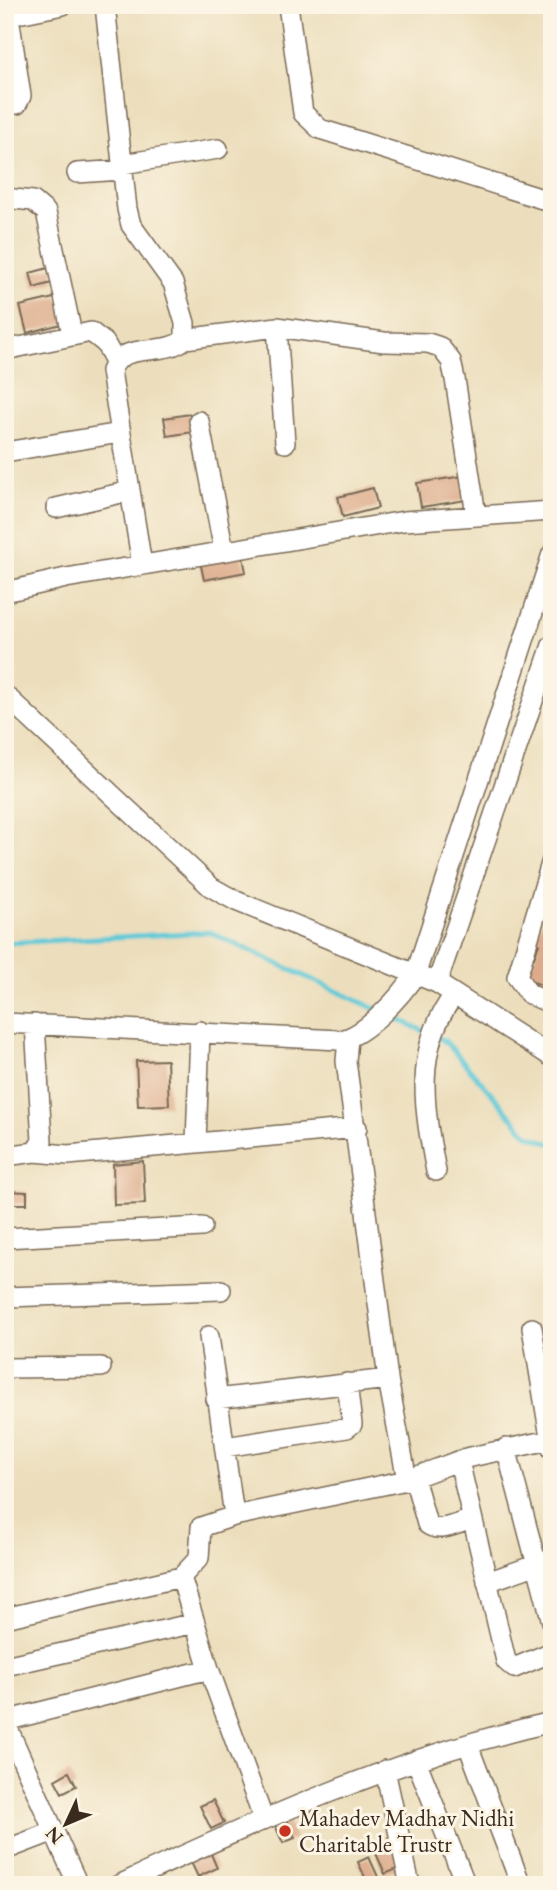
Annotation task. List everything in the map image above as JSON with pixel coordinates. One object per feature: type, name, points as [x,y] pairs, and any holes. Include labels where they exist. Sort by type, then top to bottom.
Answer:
[{"type":"street","points":[[5,106],[17,104],[21,96],[6,9],[23,13],[63,5]]},
{"type":"street","points":[[104,5],[131,225],[173,283],[185,323],[185,339]]},
{"type":"street","points":[[288,5],[303,113],[320,130],[552,202]]},
{"type":"street","points":[[77,173],[218,149]]},
{"type":"street","points":[[5,198],[33,201],[46,212],[72,334]]},
{"type":"street","points":[[277,327],[285,443]]},
{"type":"street","points":[[142,565],[111,371],[115,360],[124,353],[177,346],[185,339],[277,327],[384,341],[428,343],[440,347],[451,360],[455,379],[475,515]]},
{"type":"street","points":[[5,350],[91,332],[98,336],[115,360]]},
{"type":"street","points":[[199,421],[224,551]]},
{"type":"street","points":[[5,452],[120,433]]},
{"type":"street","points":[[56,508],[130,491]]},
{"type":"street","points":[[5,592],[142,565],[404,521],[552,512]]},
{"type":"street","points":[[472,1519],[440,1529],[432,1528],[427,1524],[410,1478],[388,1379],[357,1128],[346,1061],[355,1034],[405,991],[416,973],[552,554]]},
{"type":"street","points":[[437,983],[552,645]]},
{"type":"street","points":[[5,695],[211,887],[236,901],[437,983],[552,1057]]},
{"type":"street","points":[[552,860],[543,914],[517,977],[529,994],[552,1004]]},
{"type":"street","points":[[436,1171],[425,1086],[426,1048],[437,1016],[454,995]]},
{"type":"street","points":[[5,1023],[355,1034]]},
{"type":"street","points":[[35,1024],[42,1141],[35,1152]]},
{"type":"street","points":[[195,1143],[200,1031]]},
{"type":"street","points":[[5,1156],[35,1152],[68,1155],[357,1128]]},
{"type":"street","points":[[5,1238],[202,1227]]},
{"type":"street","points":[[5,1297],[221,1290]]},
{"type":"street","points":[[5,1618],[181,1577],[199,1558],[201,1527],[234,1516],[410,1478],[506,1448],[551,1444],[532,1328]]},
{"type":"street","points":[[209,1336],[234,1516]]},
{"type":"street","points":[[5,1368],[102,1367]]},
{"type":"street","points":[[216,1399],[388,1379]]},
{"type":"street","points":[[225,1447],[347,1428],[352,1424],[347,1383]]},
{"type":"street","points":[[506,1448],[543,1562],[552,1622]]},
{"type":"street","points":[[459,1461],[509,1666],[514,1668],[552,1652]]},
{"type":"street","points":[[487,1582],[543,1562]]},
{"type":"street","points":[[181,1577],[209,1669],[263,1818]]},
{"type":"street","points":[[5,1666],[195,1623]]},
{"type":"street","points":[[78,1885],[5,1722],[209,1669]]},
{"type":"street","points":[[119,1885],[263,1818],[385,1770],[552,1722]]},
{"type":"street","points":[[467,1745],[521,1885]]},
{"type":"street","points":[[416,1760],[466,1885]]},
{"type":"street","points":[[385,1770],[408,1884]]},
{"type":"street","points":[[5,1850],[52,1832]]},
{"type":"building","points":[[52,267],[55,282],[34,288],[30,273]]},
{"type":"building","points":[[58,297],[65,323],[27,333],[20,306]]},
{"type":"building","points":[[190,414],[193,432],[167,436],[164,418]]},
{"type":"building","points":[[464,476],[467,500],[421,507],[417,483]]},
{"type":"building","points":[[373,488],[378,508],[343,517],[338,497]]},
{"type":"building","points":[[242,552],[246,572],[204,580],[200,561]]},
{"type":"building","points":[[543,919],[552,922],[552,978],[548,976],[544,986],[522,978],[530,956],[534,958],[539,944],[534,943]]},
{"type":"building","points":[[167,1060],[169,1105],[138,1106],[136,1061]]},
{"type":"building","points":[[143,1161],[145,1204],[114,1205],[113,1164]]},
{"type":"building","points":[[5,1191],[27,1192],[27,1204],[5,1204]]},
{"type":"building","points":[[69,1772],[76,1786],[62,1793],[55,1780]]},
{"type":"building","points":[[213,1800],[224,1823],[211,1829],[200,1806]]},
{"type":"building","name":"Mahadev Madhav Nidhi Charitable Trustr","points":[[283,1819],[285,1824],[288,1822],[295,1838],[283,1843],[274,1823]]},
{"type":"building","points":[[392,1843],[402,1867],[385,1874],[375,1851]]},
{"type":"building","points":[[208,1847],[217,1868],[198,1877],[188,1856]]},
{"type":"building","points":[[369,1857],[379,1879],[368,1884],[358,1862]]},
{"type":"waterway","points":[[5,943],[209,932],[380,1011]]},
{"type":"waterway","points":[[389,1015],[445,1041],[528,1135],[552,1144]]},
{"type":"place","name":"Mahadev Madhav Nidhi Charitable Trustr","points":[[285,1831]]}]
